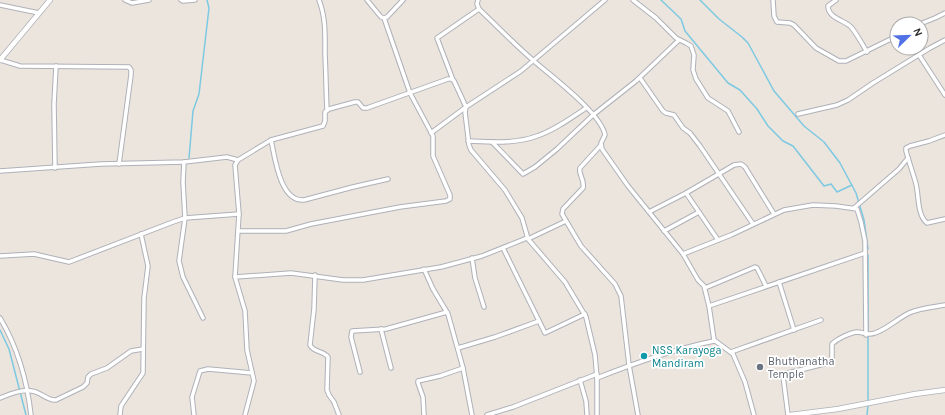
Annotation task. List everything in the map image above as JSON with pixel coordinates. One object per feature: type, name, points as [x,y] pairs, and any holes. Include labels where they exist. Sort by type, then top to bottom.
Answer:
[{"type":"street","points":[[50,0],[0,60],[20,66],[127,66],[130,68],[131,75],[119,164]]},
{"type":"street","points":[[125,0],[134,3],[149,0]]},
{"type":"street","points":[[181,0],[195,0]]},
{"type":"street","points":[[245,415],[253,387],[252,373],[247,350],[245,312],[234,277],[239,214],[235,166],[238,160],[271,140],[323,126],[325,121],[324,114],[327,110],[325,21],[319,0]]},
{"type":"street","points":[[238,231],[286,230],[385,210],[449,201],[450,195],[433,156],[434,139],[410,93],[384,18],[381,17],[367,0]]},
{"type":"street","points":[[384,18],[403,0]]},
{"type":"street","points":[[478,0],[477,4],[479,9],[533,61],[567,89],[593,115],[605,134],[601,145],[579,170],[584,186],[563,209],[562,214],[581,246],[619,290],[622,300],[629,366],[638,415]]},
{"type":"street","points":[[431,132],[521,71],[605,0]]},
{"type":"street","points":[[633,0],[656,18],[672,35],[689,44],[695,58],[694,74],[708,98],[728,111],[739,132]]},
{"type":"street","points":[[773,0],[774,16],[777,22],[790,23],[794,25],[816,48],[839,60],[849,61],[889,40]]},
{"type":"street","points":[[836,0],[828,6],[828,9],[832,15],[852,29],[867,52]]},
{"type":"street","points":[[0,5],[38,13]]},
{"type":"street","points":[[479,9],[437,38],[466,107],[465,112],[468,141],[471,150],[506,190],[522,218],[528,238],[565,282],[585,314],[590,329],[595,355],[597,376],[597,415]]},
{"type":"street","points":[[929,20],[945,12]]},
{"type":"street","points":[[492,142],[523,174],[535,167],[558,149],[593,115],[640,78],[679,40]]},
{"type":"street","points":[[929,49],[945,40]]},
{"type":"street","points":[[798,114],[837,105],[848,100],[917,56]]},
{"type":"street","points":[[920,56],[945,95]]},
{"type":"street","points":[[55,168],[54,104],[56,66]]},
{"type":"street","points":[[640,78],[662,111],[674,115],[683,128],[690,133],[753,224]]},
{"type":"street","points":[[327,110],[355,102],[358,102],[364,109],[448,79],[454,80]]},
{"type":"street","points":[[468,141],[492,142],[521,140],[536,137],[554,128],[586,108]]},
{"type":"street","points":[[945,135],[907,146],[906,151],[916,185],[921,211],[925,221],[927,223],[931,223],[945,219]]},
{"type":"street","points":[[271,140],[281,180],[286,191],[296,200],[304,200],[353,187],[388,180]]},
{"type":"street","points":[[601,145],[628,186],[683,254],[698,280],[705,288],[714,341]]},
{"type":"street","points":[[0,170],[184,162],[227,157],[238,160]]},
{"type":"street","points":[[854,208],[899,169],[908,158]]},
{"type":"street","points":[[184,162],[185,218],[179,261],[183,277],[203,318]]},
{"type":"street","points":[[649,212],[686,193],[736,164],[743,165],[774,214]]},
{"type":"street","points":[[686,193],[718,240]]},
{"type":"street","points":[[683,254],[718,240],[774,214],[794,207],[813,205],[854,208],[858,210],[865,242],[866,335]]},
{"type":"street","points":[[664,231],[699,212]]},
{"type":"street","points":[[0,256],[34,254],[69,262],[185,218],[239,214]]},
{"type":"street","points":[[234,277],[291,273],[315,275],[343,280],[363,280],[424,270],[440,267],[503,248],[566,221]]},
{"type":"street","points":[[120,415],[121,406],[143,373],[144,298],[148,266],[141,234]]},
{"type":"street","points":[[503,248],[545,333],[585,314]]},
{"type":"street","points":[[709,306],[865,253]]},
{"type":"street","points":[[472,258],[475,278],[484,307]]},
{"type":"street","points":[[705,288],[755,267],[759,270],[766,286]]},
{"type":"street","points":[[424,270],[433,290],[447,312],[463,368],[472,415]]},
{"type":"street","points":[[315,275],[314,309],[310,345],[315,351],[328,356],[327,390],[339,415]]},
{"type":"street","points":[[779,282],[794,330]]},
{"type":"street","points":[[945,305],[916,310],[875,333],[866,335],[859,332],[854,333],[833,343],[832,359],[828,363],[783,375],[789,415],[863,405],[915,394],[945,390]]},
{"type":"street","points":[[360,372],[351,332],[354,330],[381,329],[400,326],[447,312]]},
{"type":"street","points":[[0,318],[18,353],[27,390],[31,415]]},
{"type":"street","points":[[731,352],[821,320]]},
{"type":"street","points":[[458,348],[495,337],[539,321]]},
{"type":"street","points":[[381,329],[391,368]]},
{"type":"street","points":[[487,415],[513,407],[580,380],[629,366],[684,347],[714,341],[731,352],[745,382],[754,415]]},
{"type":"street","points":[[0,398],[27,390],[36,392],[48,399],[56,400],[83,387],[87,383],[90,374],[108,368],[127,353],[143,349]]},
{"type":"street","points":[[424,415],[424,400],[418,381],[440,376],[463,368]]},
{"type":"street","points":[[194,415],[192,397],[200,371],[208,369],[252,373]]},
{"type":"street","points":[[580,380],[586,401],[587,415]]},
{"type":"waterway","points":[[189,158],[193,111],[199,94],[209,8],[207,0]]},
{"type":"waterway","points":[[661,0],[681,19],[685,31],[728,83],[740,90],[757,109],[768,126],[783,141],[793,146],[824,186],[831,184],[837,192],[852,185]]},
{"type":"waterway","points":[[700,0],[719,19],[748,43],[774,91],[804,126],[824,142],[840,163],[856,193],[864,220],[868,249]]},
{"type":"waterway","points":[[868,255],[868,331]]},
{"type":"waterway","points":[[0,330],[9,349],[26,415]]},
{"type":"waterway","points":[[868,337],[868,401]]},
{"type":"waterway","points":[[867,415],[868,405]]},
{"type":"place","name":"NSS Karayoga Mandiram","points":[[644,356]]},
{"type":"place","name":"Bhuthanatha Temple","points":[[760,367]]}]
